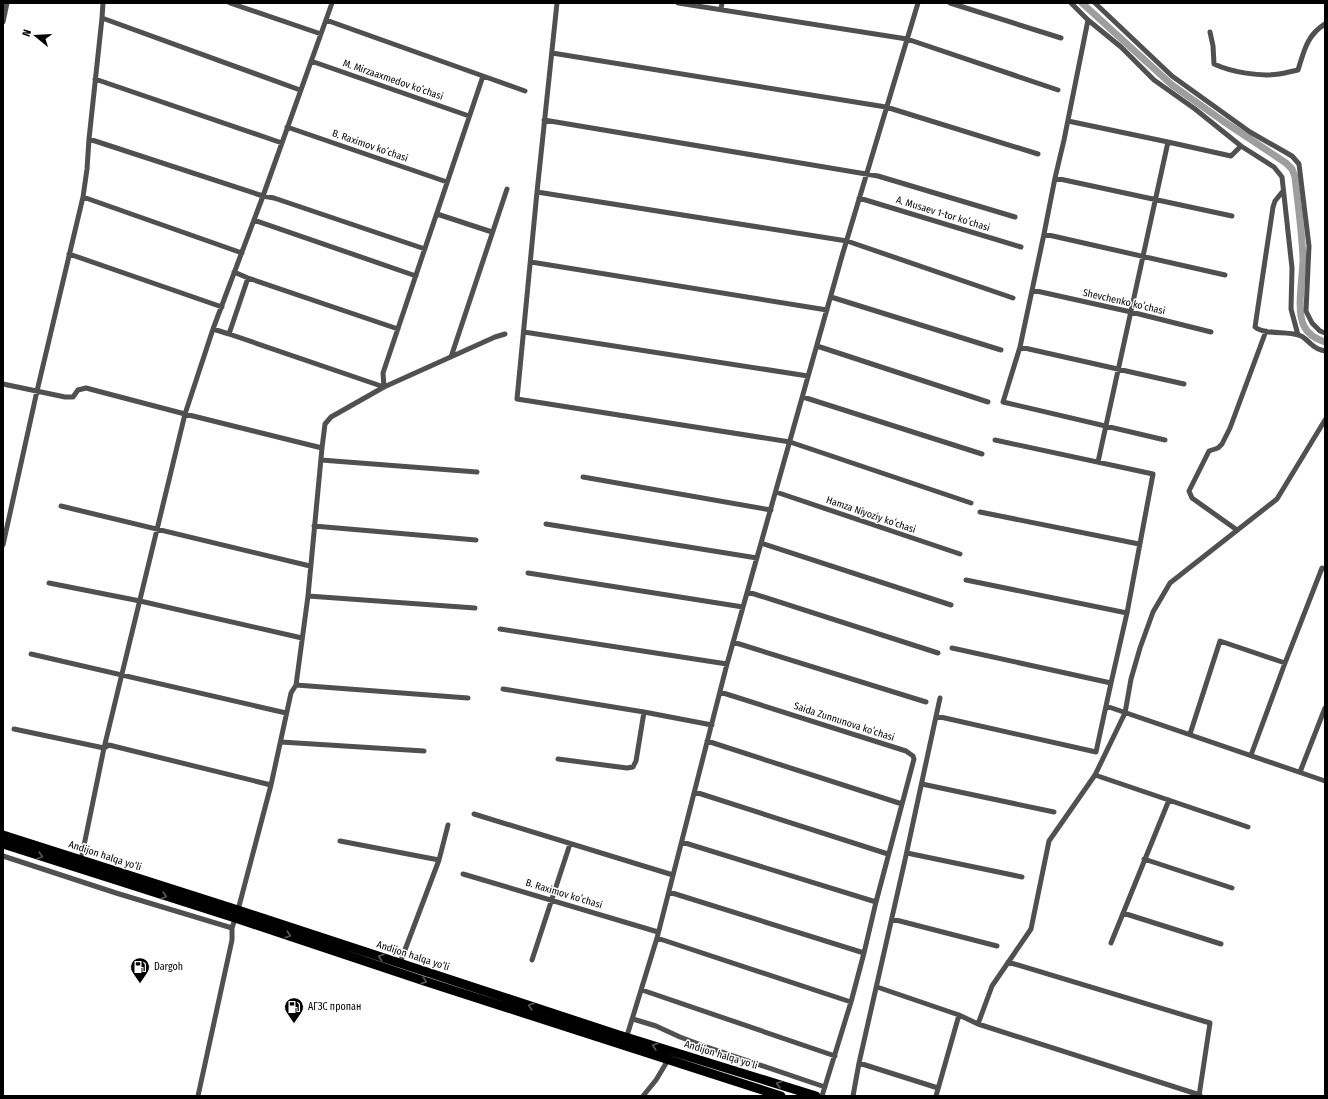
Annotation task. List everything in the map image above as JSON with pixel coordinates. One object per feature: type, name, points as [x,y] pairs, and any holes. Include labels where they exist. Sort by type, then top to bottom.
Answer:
[{"type":"highway","name":"Andijon halqa yo‘li","points":[[3,835],[81,860],[237,914],[626,1041],[816,1096]]},
{"type":"highway","name":"Andijon halqa yo‘li","points":[[3,844],[400,963],[626,1041],[668,1060],[781,1096]]},
{"type":"street","points":[[3,22],[7,3]]},
{"type":"street","points":[[3,545],[37,391],[83,197],[103,3]]},
{"type":"street","points":[[230,3],[321,34]]},
{"type":"street","points":[[81,860],[104,748],[185,414],[213,329],[263,196],[332,3]]},
{"type":"street","points":[[557,3],[517,399],[790,442],[971,503]]},
{"type":"street","points":[[678,3],[907,39],[1058,90]]},
{"type":"street","points":[[721,10],[722,3]]},
{"type":"street","points":[[626,1041],[658,935],[727,664],[761,543],[859,198],[918,3]]},
{"type":"street","points":[[950,3],[1061,38]]},
{"type":"street","points":[[1071,3],[1088,20],[1121,47],[1154,80],[1195,109],[1241,146],[1274,167],[1282,177],[1292,268],[1291,309],[1298,334]]},
{"type":"street","points":[[1095,3],[1172,76],[1250,132],[1292,156],[1299,164],[1308,246],[1306,311],[1312,323],[1320,332],[1325,333]]},
{"type":"street","points":[[102,18],[300,90]]},
{"type":"street","points":[[326,20],[525,91]]},
{"type":"street","points":[[1088,20],[1020,348],[1003,402],[1165,440]]},
{"type":"street","points":[[1210,32],[1213,46],[1214,64],[1227,70],[1260,74],[1278,74],[1298,70],[1307,42],[1318,28],[1325,24]]},
{"type":"street","points":[[552,53],[886,107],[1038,154]]},
{"type":"street","name":"M. Mirzaaxmedov koʻchasi","points":[[311,61],[469,116]]},
{"type":"street","points":[[384,388],[383,373],[483,76]]},
{"type":"street","points":[[95,79],[282,143]]},
{"type":"street","points":[[544,120],[878,176],[1015,217]]},
{"type":"street","points":[[1068,121],[1231,156],[1241,146]]},
{"type":"street","name":"B. Raximov koʻchasi","points":[[288,127],[447,182]]},
{"type":"street","points":[[89,139],[263,196],[274,198],[425,249]]},
{"type":"street","points":[[1098,462],[1157,200],[1168,142]]},
{"type":"street","points":[[1055,178],[1232,216]]},
{"type":"street","points":[[451,357],[506,189]]},
{"type":"street","points":[[1283,191],[1275,201],[1273,207],[1255,327],[1266,331],[1298,334],[1304,337],[1317,349],[1325,351]]},
{"type":"street","points":[[537,192],[847,241],[1013,298]]},
{"type":"street","points":[[83,197],[242,253]]},
{"type":"street","name":"A. Musaev 1-tor koʻchasi","points":[[859,198],[1021,247]]},
{"type":"street","points":[[437,214],[492,232]]},
{"type":"street","points":[[254,220],[416,276]]},
{"type":"street","points":[[1044,234],[1225,275]]},
{"type":"street","points":[[69,254],[222,307]]},
{"type":"street","points":[[531,262],[827,310]]},
{"type":"street","points":[[234,272],[398,329]]},
{"type":"street","points":[[229,334],[248,278]]},
{"type":"street","name":"Shevchenko koʻchasi","points":[[1032,290],[1211,332]]},
{"type":"street","points":[[831,297],[1001,350]]},
{"type":"street","points":[[213,329],[384,388]]},
{"type":"street","points":[[1237,530],[1192,498],[1189,491],[1209,450],[1218,448],[1222,444],[1230,428],[1266,331]]},
{"type":"street","points":[[524,332],[808,376]]},
{"type":"street","points":[[198,1096],[232,940],[232,928],[271,785],[291,693],[296,685],[308,596],[325,424],[331,417],[384,388],[504,334]]},
{"type":"street","points":[[817,346],[988,402]]},
{"type":"street","points":[[1020,348],[1184,384]]},
{"type":"street","points":[[3,384],[65,398],[73,397],[78,390],[86,388],[322,448]]},
{"type":"street","points":[[803,397],[982,454]]},
{"type":"street","points":[[978,1024],[992,986],[1031,929],[1049,841],[1095,775],[1125,712],[1131,679],[1140,648],[1154,612],[1170,583],[1277,499],[1325,420]]},
{"type":"street","points":[[936,716],[1096,752],[1127,613],[1153,474],[995,440]]},
{"type":"street","points":[[321,460],[477,472]]},
{"type":"street","points":[[583,477],[771,510]]},
{"type":"street","name":"Hamza Niyoziy koʻchasi","points":[[776,492],[960,554]]},
{"type":"street","points":[[61,506],[310,566]]},
{"type":"street","points":[[980,512],[1139,544]]},
{"type":"street","points":[[546,524],[757,558]]},
{"type":"street","points":[[314,526],[476,540]]},
{"type":"street","points":[[761,543],[951,605]]},
{"type":"street","points":[[1251,755],[1322,568],[1325,569]]},
{"type":"street","points":[[528,573],[743,608]]},
{"type":"street","points":[[966,580],[1127,613]]},
{"type":"street","points":[[49,583],[140,601],[302,638]]},
{"type":"street","points":[[748,592],[938,653]]},
{"type":"street","points":[[308,596],[475,608]]},
{"type":"street","points":[[500,629],[727,664]]},
{"type":"street","points":[[1190,734],[1220,641],[1285,663]]},
{"type":"street","points":[[734,642],[926,702]]},
{"type":"street","points":[[952,648],[1111,683]]},
{"type":"street","points":[[32,654],[286,713]]},
{"type":"street","points":[[296,685],[468,698]]},
{"type":"street","points":[[503,689],[644,712],[712,725]]},
{"type":"street","name":"Saida Zunnunova koʻchasi","points":[[720,692],[906,751],[913,756],[914,759],[902,804]]},
{"type":"street","points":[[853,1096],[940,698]]},
{"type":"street","points":[[1106,706],[1325,781]]},
{"type":"street","points":[[1300,772],[1325,708]]},
{"type":"street","points":[[558,759],[627,768],[633,767],[636,761],[644,712]]},
{"type":"street","points":[[14,729],[104,748],[109,745],[271,785]]},
{"type":"street","points":[[708,741],[902,804],[851,1002],[822,1096]]},
{"type":"street","points":[[281,742],[424,751]]},
{"type":"street","points":[[1095,775],[1248,827]]},
{"type":"street","points":[[922,784],[1054,812]]},
{"type":"street","points":[[695,792],[888,854]]},
{"type":"street","points":[[1111,943],[1169,800]]},
{"type":"street","points":[[474,814],[674,875]]},
{"type":"street","points":[[400,963],[439,860],[448,825]]},
{"type":"street","points":[[340,841],[439,860]]},
{"type":"street","points":[[682,842],[876,902]]},
{"type":"street","points":[[532,960],[570,844]]},
{"type":"street","points":[[906,853],[1022,877]]},
{"type":"street","points":[[3,856],[116,894],[232,928]]},
{"type":"street","points":[[1144,860],[1232,888]]},
{"type":"street","name":"B. Raximov koʻchasi","points":[[463,874],[552,900],[851,1002]]},
{"type":"street","points":[[669,892],[864,953]]},
{"type":"street","points":[[1123,914],[1221,944]]},
{"type":"street","points":[[892,919],[997,946]]},
{"type":"street","points":[[876,987],[959,1015],[978,1024],[1200,1095],[1210,1023],[1008,962]]},
{"type":"street","points":[[642,990],[835,1056]]},
{"type":"street","points":[[936,1096],[959,1015]]},
{"type":"street","points":[[633,1019],[656,1026],[704,1046],[825,1087]]},
{"type":"street","points":[[643,1096],[656,1080],[668,1060]]},
{"type":"street","points":[[859,1063],[938,1088]]},
{"type":"waterway","points":[[1082,3],[1172,85],[1286,163],[1292,169],[1295,177],[1303,259],[1300,312],[1304,326],[1310,334],[1325,342]]},
{"type":"place","name":"Dargoh","points":[[140,984]]},
{"type":"place","name":"АГЗС пропан","points":[[294,1024]]}]
